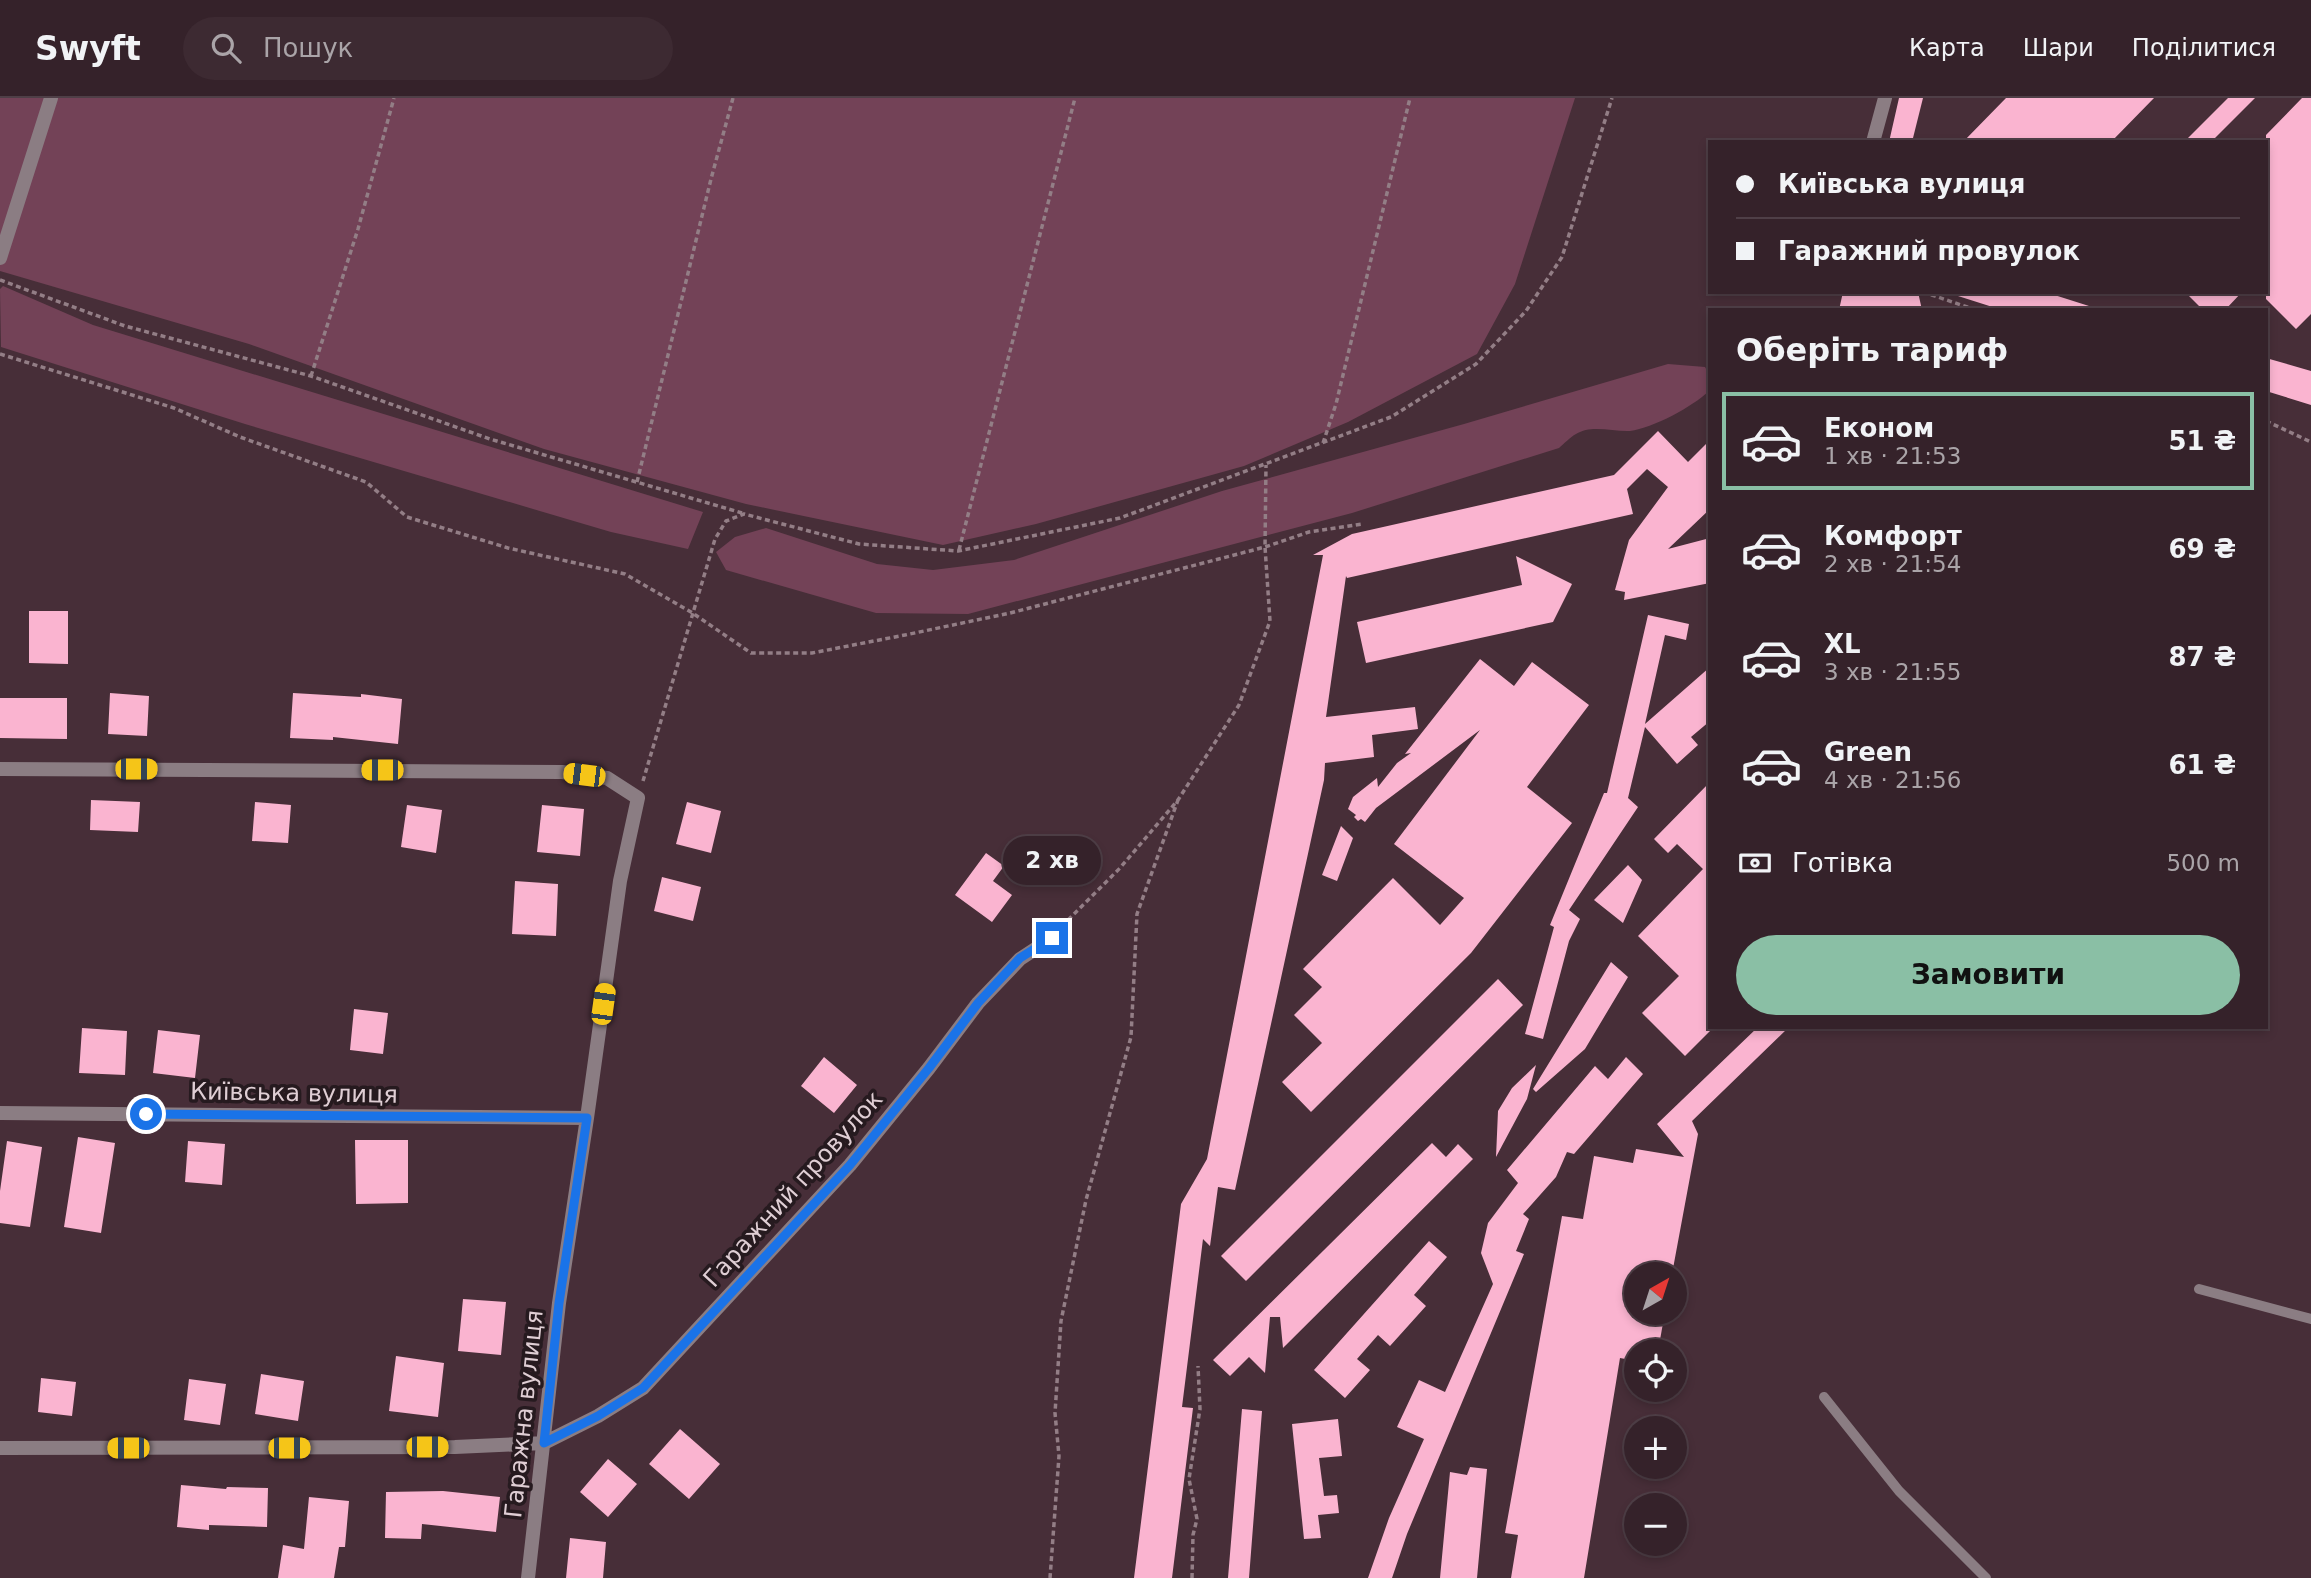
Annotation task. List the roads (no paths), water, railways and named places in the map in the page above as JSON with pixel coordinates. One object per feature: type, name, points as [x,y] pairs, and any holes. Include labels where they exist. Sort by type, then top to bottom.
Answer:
[{"type":"street","points":[[0,258],[51,98]]},
{"type":"street","points":[[1874,140],[1885,98]]},
{"type":"street","name":"Гаражна вулиця","points":[[0,769],[562,772],[607,778],[638,798],[620,881],[559,1303],[528,1578]]},
{"type":"street","name":"Гаражний провулок","points":[[544,1443],[598,1416],[643,1388],[850,1165],[978,1003],[1020,958],[1052,938]]},
{"type":"street","name":"Київська вулиця","points":[[0,1113],[587,1118]]},
{"type":"street","points":[[0,1448],[441,1447],[544,1443]]},
{"type":"lane","points":[[2199,1289],[2311,1319]]},
{"type":"lane","points":[[1824,1397],[1899,1491],[1986,1578]]}]
